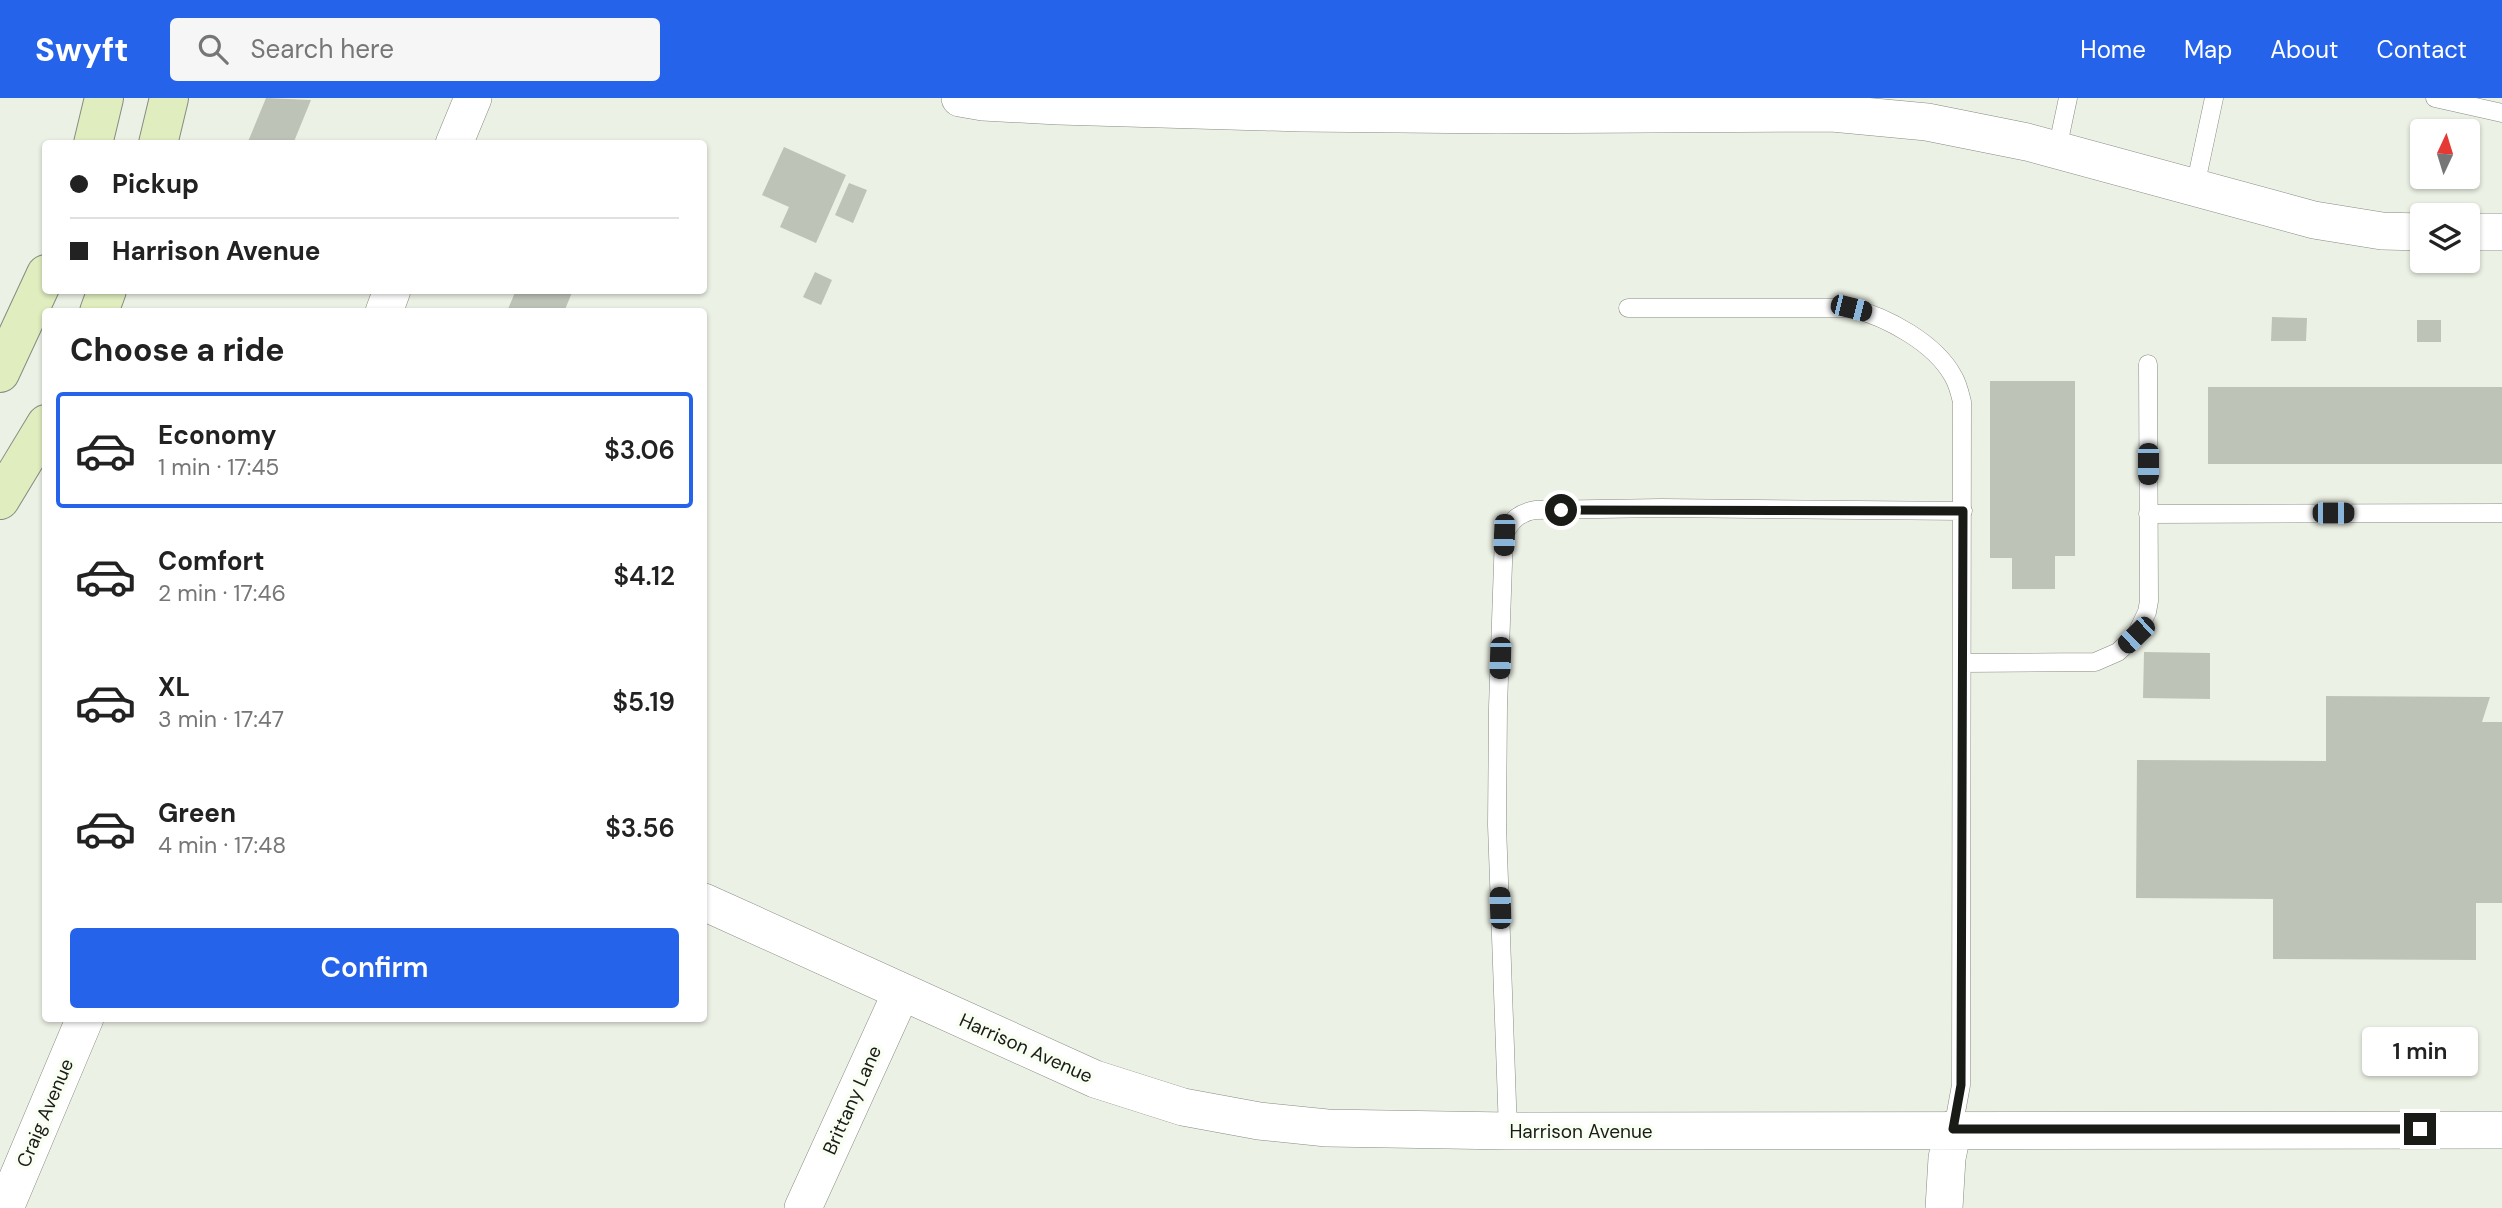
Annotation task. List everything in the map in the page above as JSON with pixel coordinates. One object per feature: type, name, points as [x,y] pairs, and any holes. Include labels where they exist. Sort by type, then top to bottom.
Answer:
[{"type":"main road","points":[[94,140],[104,98]]},
{"type":"main road","points":[[159,140],[169,98]]},
{"type":"main road","points":[[0,373],[42,283]]},
{"type":"main road","points":[[0,500],[42,431]]},
{"type":"street","points":[[456,140],[473,98]]},
{"type":"street","points":[[960,98],[1058,106],[1312,105],[1498,115],[1832,113],[1927,122],[2057,150],[2314,220],[2382,231],[2410,232]]},
{"type":"street","points":[[2480,232],[2502,232]]},
{"type":"street","name":"Harrison Avenue","points":[[707,903],[1095,1079],[1183,1107],[1259,1121],[1327,1128],[1508,1131],[2502,1130]]},
{"type":"street","name":"Brittany Lane","points":[[803,1208],[901,993]]},
{"type":"street","name":"Craig Avenue","points":[[5,1208],[83,1022]]},
{"type":"street","points":[[1944,1208],[1947,1158],[1953,1129]]},
{"type":"lane","points":[[2057,150],[2068,98]]},
{"type":"lane","points":[[2195,187],[2214,98]]},
{"type":"lane","points":[[2435,98],[2502,113]]},
{"type":"lane","points":[[1628,308],[1851,308],[1876,314],[1900,328],[1937,355],[1954,376],[1962,402],[1963,663],[1961,1085],[1953,1129]]},
{"type":"lane","points":[[1963,663],[2095,662],[2118,652],[2136,635],[2147,612],[2148,364]]},
{"type":"lane","points":[[1508,1131],[1497,759],[1504,535],[1510,522],[1524,512],[1535,510],[1662,508],[1963,511]]},
{"type":"lane","points":[[2148,514],[2502,513]]},
{"type":"building","points":[[266,98],[311,100],[295,140],[249,140]]},
{"type":"building","points":[[784,147],[846,175],[816,243],[780,227],[789,207],[762,195]]},
{"type":"building","points":[[849,183],[867,190],[853,223],[835,215]]},
{"type":"building","points":[[815,272],[832,280],[821,305],[803,297]]},
{"type":"building","points":[[514,294],[571,294],[566,308],[508,308]]},
{"type":"building","points":[[2272,317],[2307,318],[2306,341],[2271,341]]},
{"type":"building","points":[[2417,320],[2441,320],[2441,342],[2417,342]]},
{"type":"building","points":[[1990,381],[2075,381],[2075,556],[2055,556],[2055,589],[2012,589],[2012,558],[1990,558]]},
{"type":"building","points":[[2208,387],[2502,387],[2502,464],[2208,464]]},
{"type":"building","points":[[2144,652],[2210,653],[2210,699],[2143,698]]},
{"type":"building","points":[[2326,696],[2490,697],[2482,722],[2502,722],[2502,903],[2476,903],[2476,960],[2273,959],[2273,899],[2136,898],[2137,760],[2326,761]]},
{"type":"route","points":[[1561,510],[1662,508],[1963,511],[1961,1085],[1953,1129],[2420,1129]]}]
